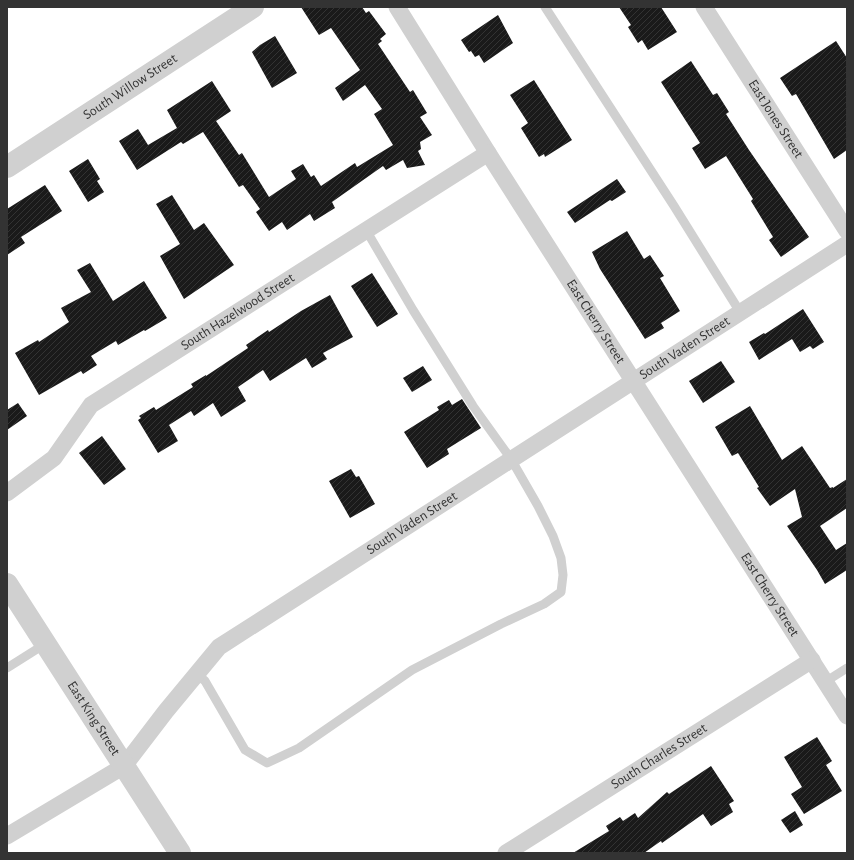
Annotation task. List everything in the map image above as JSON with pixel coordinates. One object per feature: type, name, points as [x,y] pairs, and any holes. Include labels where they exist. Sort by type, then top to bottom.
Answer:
[{"type":"street","name":"East Cherry Street","points":[[397,7],[488,153],[847,716]]},
{"type":"street","name":"East Jones Street","points":[[704,7],[847,231]]},
{"type":"street","name":"South Willow Street","points":[[7,168],[245,9]]},
{"type":"street","name":"South Hazelwood Street","points":[[7,493],[54,458],[91,405],[488,153]]},
{"type":"street","name":"South Vaden Street","points":[[7,836],[124,766],[219,646],[847,244]]},
{"type":"street","name":"East King Street","points":[[7,584],[180,853]]},
{"type":"street","name":"South Charles Street","points":[[506,853],[812,660]]},
{"type":"lane","points":[[545,7],[674,206],[740,312]]},
{"type":"lane","points":[[197,674],[205,681],[245,750],[267,763],[304,744],[412,670],[501,624],[544,604],[561,592],[563,575],[561,558],[553,536],[538,506],[512,458],[469,399],[413,310],[366,230]]},
{"type":"lane","points":[[7,668],[45,644]]},
{"type":"lane","points":[[825,682],[847,668]]},
{"type":"building","points":[[301,7],[362,7],[366,13],[369,11],[386,34],[380,39],[382,41],[378,44],[410,92],[413,90],[427,113],[420,117],[432,135],[420,142],[421,149],[418,151],[425,165],[407,168],[403,160],[386,170],[383,166],[332,202],[335,208],[314,221],[310,214],[287,230],[282,222],[269,231],[256,212],[260,209],[243,185],[239,187],[203,132],[183,144],[181,142],[137,170],[119,141],[138,129],[148,145],[177,128],[167,110],[212,81],[231,111],[216,121],[239,155],[242,153],[269,197],[296,179],[291,171],[303,164],[311,177],[314,175],[321,186],[355,163],[357,167],[393,145],[374,114],[382,109],[365,85],[343,101],[335,88],[360,70],[331,28],[319,35]]},
{"type":"building","points":[[619,7],[661,7],[677,32],[648,50],[642,40],[638,43],[628,27],[631,25]]},
{"type":"building","points":[[498,15],[513,43],[484,63],[479,55],[475,57],[471,51],[469,52],[461,40]]},
{"type":"building","points":[[275,36],[297,73],[272,88],[252,52]]},
{"type":"building","points":[[836,41],[847,58],[847,150],[834,159],[796,94],[792,96],[780,78]]},
{"type":"building","points":[[691,61],[713,95],[717,93],[729,112],[726,114],[749,150],[809,237],[781,257],[769,240],[773,237],[751,201],[753,199],[726,156],[705,169],[692,148],[700,143],[661,82]]},
{"type":"building","points":[[534,80],[572,140],[545,157],[544,154],[539,157],[521,128],[528,123],[510,95]]},
{"type":"building","points":[[88,159],[100,179],[97,181],[104,192],[88,202],[69,171]]},
{"type":"building","points":[[617,179],[626,192],[612,201],[610,200],[575,223],[567,212]]},
{"type":"building","points":[[45,185],[62,211],[21,237],[25,243],[7,255],[7,209]]},
{"type":"building","points":[[172,195],[194,230],[204,223],[234,265],[184,299],[160,256],[180,244],[156,204]]},
{"type":"building","points":[[627,231],[644,259],[650,255],[664,276],[660,278],[680,311],[661,323],[664,328],[645,339],[600,269],[592,252]]},
{"type":"building","points":[[90,263],[113,301],[144,281],[167,318],[118,345],[116,341],[91,356],[97,365],[83,374],[81,371],[39,395],[15,353],[38,340],[39,342],[69,322],[61,308],[91,292],[77,270]]},
{"type":"building","points":[[372,273],[398,314],[377,327],[351,286]]},
{"type":"building","points":[[330,295],[353,337],[323,353],[327,359],[312,368],[306,358],[270,381],[263,370],[238,387],[246,401],[221,417],[213,403],[194,416],[191,411],[169,425],[178,441],[158,453],[138,420],[141,418],[139,416],[154,407],[156,410],[193,387],[191,384],[206,376],[248,348],[246,345],[268,330],[269,332],[301,311]]},
{"type":"building","points":[[803,309],[824,342],[813,349],[810,346],[800,352],[792,339],[759,360],[749,342],[764,333],[765,334]]},
{"type":"building","points":[[721,361],[735,382],[703,403],[689,381]]},
{"type":"building","points":[[423,366],[432,380],[412,392],[403,378]]},
{"type":"building","points":[[462,399],[481,428],[447,449],[449,454],[427,468],[404,432],[439,410],[437,407],[449,400],[452,405]]},
{"type":"building","points":[[18,403],[27,416],[7,430],[7,410]]},
{"type":"building","points":[[750,406],[782,460],[802,446],[830,488],[833,488],[847,479],[847,508],[820,526],[836,550],[847,543],[847,570],[825,584],[787,526],[802,517],[795,489],[770,506],[757,488],[759,487],[738,453],[732,456],[715,427]]},
{"type":"building","points":[[102,436],[126,469],[104,485],[79,453]]},
{"type":"building","points":[[351,469],[356,477],[359,476],[375,504],[350,518],[329,481]]},
{"type":"building","points":[[817,737],[832,761],[826,765],[842,791],[804,814],[791,794],[802,787],[784,757]]},
{"type":"building","points":[[711,766],[734,801],[729,804],[733,812],[711,826],[703,814],[662,843],[661,841],[644,853],[573,853],[609,831],[606,826],[620,817],[623,821],[635,813],[638,818],[667,792],[669,794]]},
{"type":"building","points":[[795,811],[803,825],[790,833],[781,820]]}]
